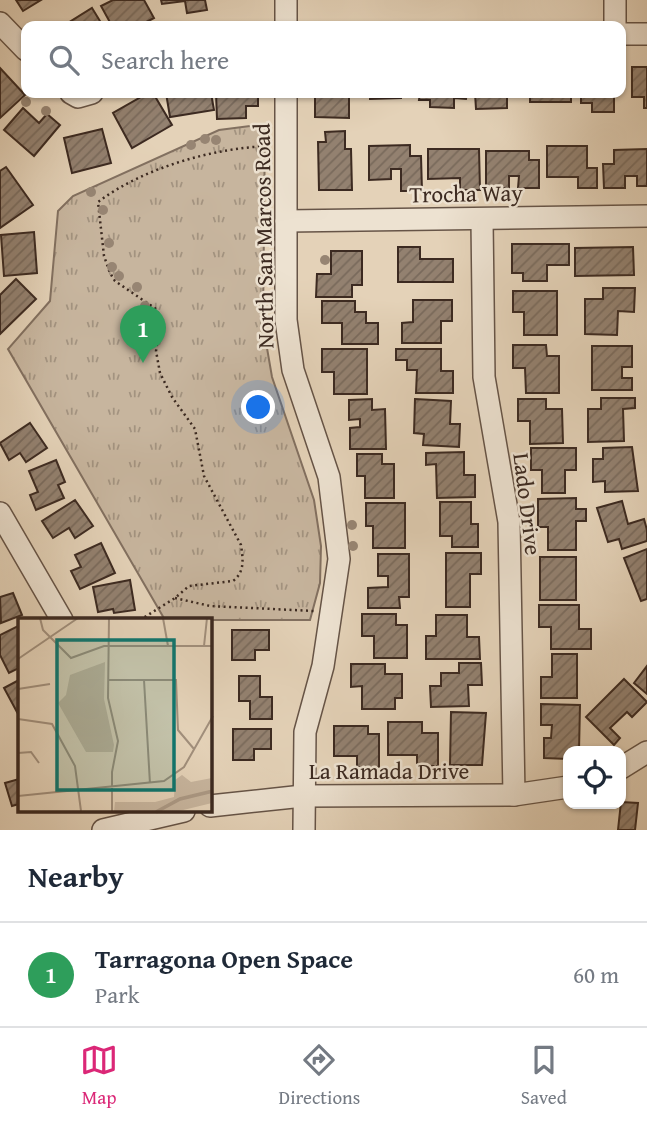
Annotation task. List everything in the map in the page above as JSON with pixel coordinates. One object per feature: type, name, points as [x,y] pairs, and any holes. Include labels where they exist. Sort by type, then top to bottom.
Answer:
[{"type":"street","points":[[286,0],[286,21]]},
{"type":"street","points":[[615,0],[615,21]]},
{"type":"street","points":[[0,23],[21,45]]},
{"type":"street","points":[[626,34],[647,34]]},
{"type":"street","name":"North San Marcos Road","points":[[286,98],[286,320],[293,370],[329,477],[339,559],[323,666],[304,732],[304,830]]},
{"type":"street","name":"Trocha Way","points":[[286,221],[647,216]]},
{"type":"street","name":"Lado Drive","points":[[482,220],[484,377],[509,522],[514,795]]},
{"type":"street","points":[[0,513],[61,618]]},
{"type":"street","points":[[626,765],[647,752]]},
{"type":"street","name":"La Ramada Drive","points":[[212,806],[303,796],[514,795],[563,788]]},
{"type":"street","points":[[112,824],[173,813]]},
{"type":"path","points":[[142,618],[195,583],[227,582],[237,578],[242,569],[241,545],[204,476],[195,429],[172,397],[160,373],[156,351],[162,319],[156,309],[115,281],[110,273],[104,256],[98,202],[119,186],[213,152],[239,147],[286,146]]},
{"type":"path","points":[[175,598],[230,608],[332,612]]},
{"type":"green space","points":[[265,124],[263,325],[272,377],[314,500],[321,546],[320,583],[310,620],[164,618],[8,349],[50,301],[58,211],[73,196],[219,130]]},
{"type":"building","points":[[16,0],[41,0],[23,11]]},
{"type":"building","points":[[113,0],[144,0],[154,18],[148,21],[109,21],[101,6]]},
{"type":"building","points":[[161,0],[205,0],[207,10],[187,13],[185,1],[162,4]]},
{"type":"building","points":[[92,8],[100,21],[71,21]]},
{"type":"building","points":[[632,67],[647,67],[647,108],[644,108],[644,97],[632,97]]},
{"type":"building","points":[[0,68],[21,91],[22,98],[0,118]]},
{"type":"building","points":[[139,98],[156,98],[172,125],[132,148],[113,113]]},
{"type":"building","points":[[167,98],[212,98],[214,110],[170,117]]},
{"type":"building","points":[[216,98],[258,98],[258,106],[246,106],[246,118],[217,119]]},
{"type":"building","points":[[315,98],[349,98],[349,118],[315,117]]},
{"type":"building","points":[[454,98],[454,108],[430,107],[430,100],[419,100]]},
{"type":"building","points":[[475,98],[507,98],[507,108],[476,109]]},
{"type":"building","points":[[530,98],[571,98],[571,102],[530,102]]},
{"type":"building","points":[[581,98],[614,98],[614,112],[592,112],[592,103],[581,103]]},
{"type":"building","points":[[23,108],[39,123],[47,114],[60,125],[34,156],[4,130]]},
{"type":"building","points":[[102,129],[111,163],[72,173],[64,138]]},
{"type":"building","points":[[345,131],[345,149],[351,149],[352,190],[319,190],[318,142],[326,142],[325,132]]},
{"type":"building","points":[[410,145],[410,156],[421,156],[422,191],[401,191],[401,169],[391,169],[391,179],[369,180],[369,146]]},
{"type":"building","points":[[547,146],[587,146],[587,168],[597,168],[597,188],[578,188],[578,177],[547,177]]},
{"type":"building","points":[[428,149],[479,149],[480,190],[460,190],[460,178],[428,179]]},
{"type":"building","points":[[647,149],[647,186],[637,186],[637,176],[625,176],[625,188],[604,188],[603,164],[614,164],[614,150]]},
{"type":"building","points":[[486,151],[529,151],[529,160],[539,160],[539,188],[518,188],[519,176],[509,176],[509,188],[486,188]]},
{"type":"building","points":[[6,167],[33,205],[0,228],[0,171]]},
{"type":"building","points":[[34,232],[37,273],[4,276],[1,235]]},
{"type":"building","points":[[512,244],[569,244],[569,265],[547,265],[547,281],[523,281],[523,273],[512,273]]},
{"type":"building","points":[[398,247],[420,247],[420,259],[453,259],[453,282],[398,282]]},
{"type":"building","points":[[633,247],[634,275],[575,276],[575,248]]},
{"type":"building","points":[[331,251],[362,251],[362,285],[352,285],[352,297],[316,297],[317,274],[331,274]]},
{"type":"building","points":[[16,279],[36,299],[0,334],[0,295]]},
{"type":"building","points":[[603,288],[635,288],[634,312],[618,311],[617,335],[585,334],[585,299],[603,299]]},
{"type":"building","points":[[513,291],[557,291],[557,335],[524,335],[524,312],[513,312]]},
{"type":"building","points":[[413,300],[452,300],[452,321],[441,321],[441,343],[402,343],[402,323],[413,322]]},
{"type":"building","points":[[322,301],[355,301],[355,312],[366,312],[366,323],[378,323],[378,344],[342,344],[342,323],[322,323]]},
{"type":"building","points":[[513,345],[546,345],[547,356],[559,356],[559,393],[526,393],[525,368],[513,368]]},
{"type":"building","points":[[592,346],[632,346],[632,367],[622,367],[622,378],[632,378],[632,390],[592,390]]},
{"type":"building","points":[[322,349],[367,349],[367,394],[334,394],[334,372],[322,372]]},
{"type":"building","points":[[396,349],[441,349],[441,371],[453,371],[453,393],[416,393],[417,370],[407,370],[407,360],[396,360]]},
{"type":"building","points":[[601,398],[635,398],[635,408],[623,409],[624,441],[588,442],[588,409],[601,409]]},
{"type":"building","points":[[372,399],[372,410],[385,409],[386,449],[350,449],[350,428],[360,427],[360,419],[349,420],[349,400]]},
{"type":"building","points":[[415,399],[451,401],[450,424],[460,424],[459,447],[423,445],[424,434],[414,433]]},
{"type":"building","points":[[518,399],[546,399],[546,409],[562,409],[563,443],[530,444],[530,421],[518,421]]},
{"type":"building","points":[[30,423],[47,448],[26,462],[20,453],[9,460],[0,443]]},
{"type":"building","points":[[632,447],[638,491],[605,492],[605,481],[593,482],[593,459],[603,459],[603,448]]},
{"type":"building","points":[[531,448],[576,448],[576,470],[565,470],[565,493],[542,493],[542,470],[531,470]]},
{"type":"building","points":[[464,452],[464,475],[475,475],[475,497],[437,498],[436,464],[426,465],[426,453]]},
{"type":"building","points":[[357,454],[382,454],[382,464],[394,464],[394,498],[365,498],[365,476],[357,476]]},
{"type":"building","points":[[56,460],[65,482],[58,485],[64,498],[36,510],[30,495],[38,492],[29,471]]},
{"type":"building","points":[[576,498],[576,509],[586,509],[586,521],[576,521],[576,550],[548,550],[548,527],[538,527],[538,499]]},
{"type":"building","points":[[75,500],[93,526],[75,538],[69,528],[53,538],[42,521]]},
{"type":"building","points":[[622,501],[628,524],[644,519],[647,541],[622,549],[619,539],[608,542],[597,508]]},
{"type":"building","points":[[440,502],[471,502],[471,524],[478,524],[478,547],[452,547],[452,536],[440,536]]},
{"type":"building","points":[[366,503],[405,503],[405,548],[373,548],[373,526],[366,526]]},
{"type":"building","points":[[101,543],[115,573],[80,589],[71,571],[81,567],[75,555]]},
{"type":"building","points":[[647,549],[647,599],[641,601],[624,558]]},
{"type":"building","points":[[446,553],[481,553],[481,574],[470,574],[470,607],[446,607]]},
{"type":"building","points":[[378,554],[409,554],[409,597],[399,597],[400,608],[368,608],[368,588],[388,587],[388,576],[378,576]]},
{"type":"building","points":[[540,557],[576,557],[576,600],[540,600]]},
{"type":"building","points":[[130,580],[135,610],[114,613],[113,609],[98,612],[93,587]]},
{"type":"building","points":[[13,593],[22,615],[1,623],[0,597]]},
{"type":"building","points":[[539,605],[579,605],[579,629],[591,629],[591,649],[551,649],[551,627],[539,627]]},
{"type":"building","points":[[362,614],[396,614],[396,625],[407,625],[407,658],[374,658],[374,636],[362,636]]},
{"type":"building","points":[[436,615],[467,615],[467,637],[479,637],[480,659],[426,659],[426,636],[436,636]]},
{"type":"building","points":[[18,626],[18,668],[9,673],[0,655],[0,635]]},
{"type":"building","points":[[232,630],[269,630],[269,650],[255,650],[255,660],[232,660]]},
{"type":"building","points":[[552,654],[577,654],[577,698],[541,698],[541,677],[552,677]]},
{"type":"building","points":[[459,663],[481,663],[482,685],[468,685],[469,706],[431,707],[430,686],[441,686],[441,673],[459,673]]},
{"type":"building","points":[[351,664],[385,664],[385,674],[402,674],[402,698],[395,698],[395,709],[362,709],[362,686],[351,687]]},
{"type":"building","points":[[647,666],[647,694],[634,683]]},
{"type":"building","points":[[239,676],[260,676],[260,697],[272,697],[272,719],[250,719],[250,701],[239,701]]},
{"type":"building","points":[[624,679],[647,702],[632,717],[627,712],[610,728],[620,738],[614,745],[586,717]]},
{"type":"building","points":[[18,681],[17,712],[4,688]]},
{"type":"building","points":[[541,704],[580,705],[579,746],[563,746],[563,759],[544,758],[544,738],[551,738],[552,725],[541,725]]},
{"type":"building","points":[[451,712],[486,713],[482,765],[450,765]]},
{"type":"building","points":[[388,722],[422,722],[422,733],[438,733],[438,766],[417,766],[417,755],[388,755]]},
{"type":"building","points":[[334,726],[368,726],[368,734],[379,734],[379,767],[357,767],[357,756],[334,756]]},
{"type":"building","points":[[233,729],[271,729],[271,749],[254,749],[254,760],[233,760]]},
{"type":"building","points":[[18,779],[18,804],[12,806],[5,783]]},
{"type":"building","points":[[626,802],[638,803],[635,830],[618,830],[620,809],[626,809]]},
{"type":"place","name":"Tarragona Open Space","points":[[143,363]]}]
